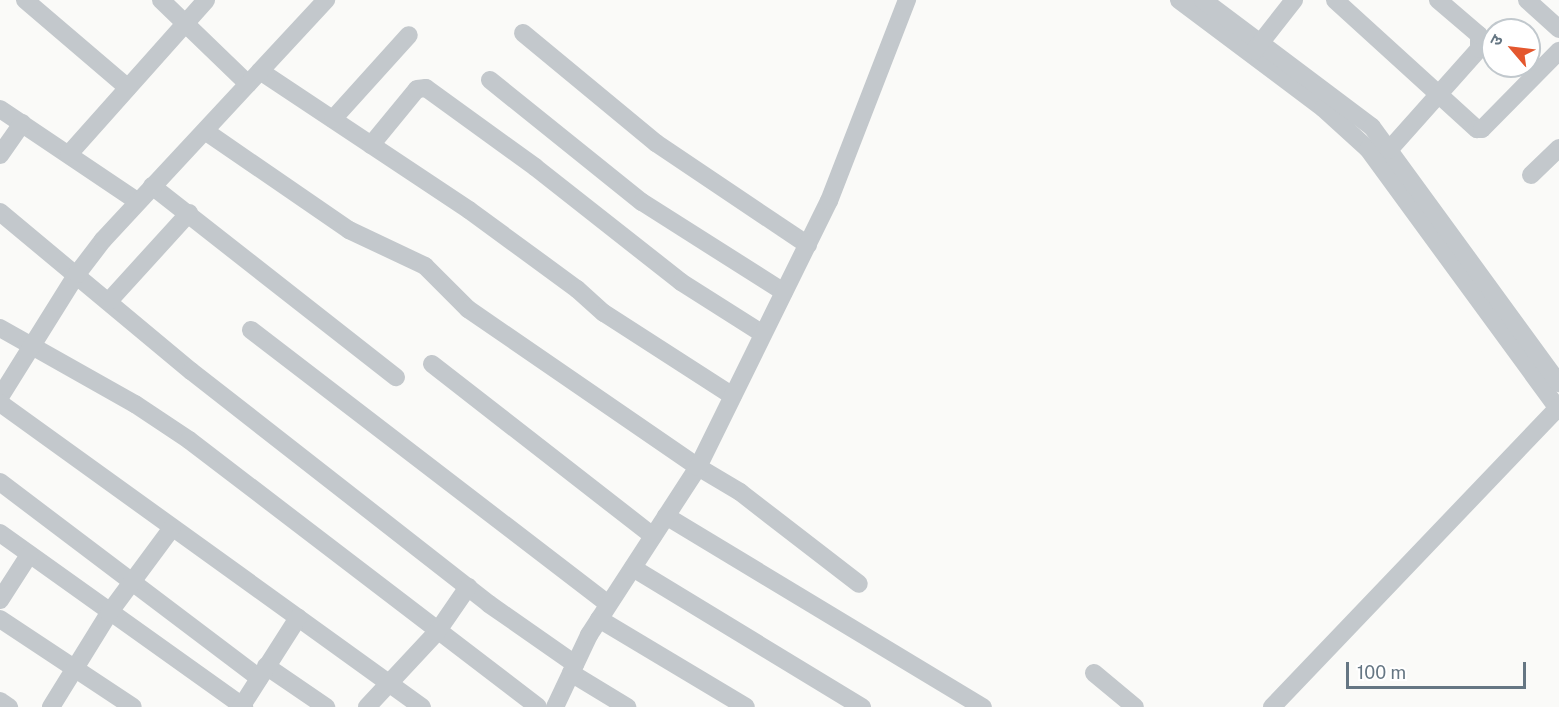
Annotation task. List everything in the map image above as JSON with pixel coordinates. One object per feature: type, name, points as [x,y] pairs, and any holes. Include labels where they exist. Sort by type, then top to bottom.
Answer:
[{"type":"street","points":[[161,0],[184,22],[254,77],[333,119],[469,210],[577,289],[604,313],[733,396]]},
{"type":"street","points":[[69,154],[184,22],[206,0]]},
{"type":"street","points":[[0,397],[77,274],[137,201],[326,0]]},
{"type":"street","points":[[555,707],[604,612],[698,467],[829,201],[907,0]]},
{"type":"street","points":[[1179,0],[1372,128],[1559,383]]},
{"type":"street","points":[[1203,0],[1225,7],[1256,49],[1368,149],[1559,408],[1272,707]]},
{"type":"street","points":[[1256,49],[1294,0]]},
{"type":"street","points":[[1335,0],[1472,127],[1482,129],[1559,51]]},
{"type":"street","points":[[1389,150],[1440,96],[1481,41],[1479,35],[1438,0]]},
{"type":"street","points":[[1527,0],[1559,29]]},
{"type":"street","points":[[30,2],[128,88]]},
{"type":"street","points":[[523,33],[656,142],[808,245]]},
{"type":"street","points":[[333,119],[409,35]]},
{"type":"street","points":[[490,81],[642,202],[784,292]]},
{"type":"street","points":[[371,146],[417,89],[426,88],[528,161],[681,282],[763,334]]},
{"type":"street","points":[[0,108],[137,201]]},
{"type":"street","points":[[0,155],[22,123]]},
{"type":"street","points":[[205,131],[349,230],[425,266],[468,309],[698,467],[752,500],[859,584]]},
{"type":"street","points":[[1531,175],[1559,148]]},
{"type":"street","points":[[152,186],[396,377]]},
{"type":"street","points":[[0,212],[201,378],[573,669],[627,707]]},
{"type":"street","points":[[109,301],[189,213]]},
{"type":"street","points":[[0,328],[135,404],[189,440],[437,632],[538,707]]},
{"type":"street","points":[[251,330],[604,612],[746,707]]},
{"type":"street","points":[[432,364],[653,536]]},
{"type":"street","points":[[0,403],[422,707]]},
{"type":"street","points":[[0,482],[132,582],[263,672],[326,707]]},
{"type":"street","points":[[666,516],[983,707]]},
{"type":"street","points":[[51,707],[109,613],[172,528]]},
{"type":"street","points":[[0,533],[242,706],[298,618]]},
{"type":"street","points":[[0,600],[29,555]]},
{"type":"street","points":[[633,567],[862,707]]},
{"type":"street","points":[[367,707],[391,684],[437,632],[468,587]]},
{"type":"street","points":[[0,619],[133,707]]},
{"type":"street","points":[[1094,673],[1135,707]]},
{"type":"street","points":[[0,701],[9,707]]}]
